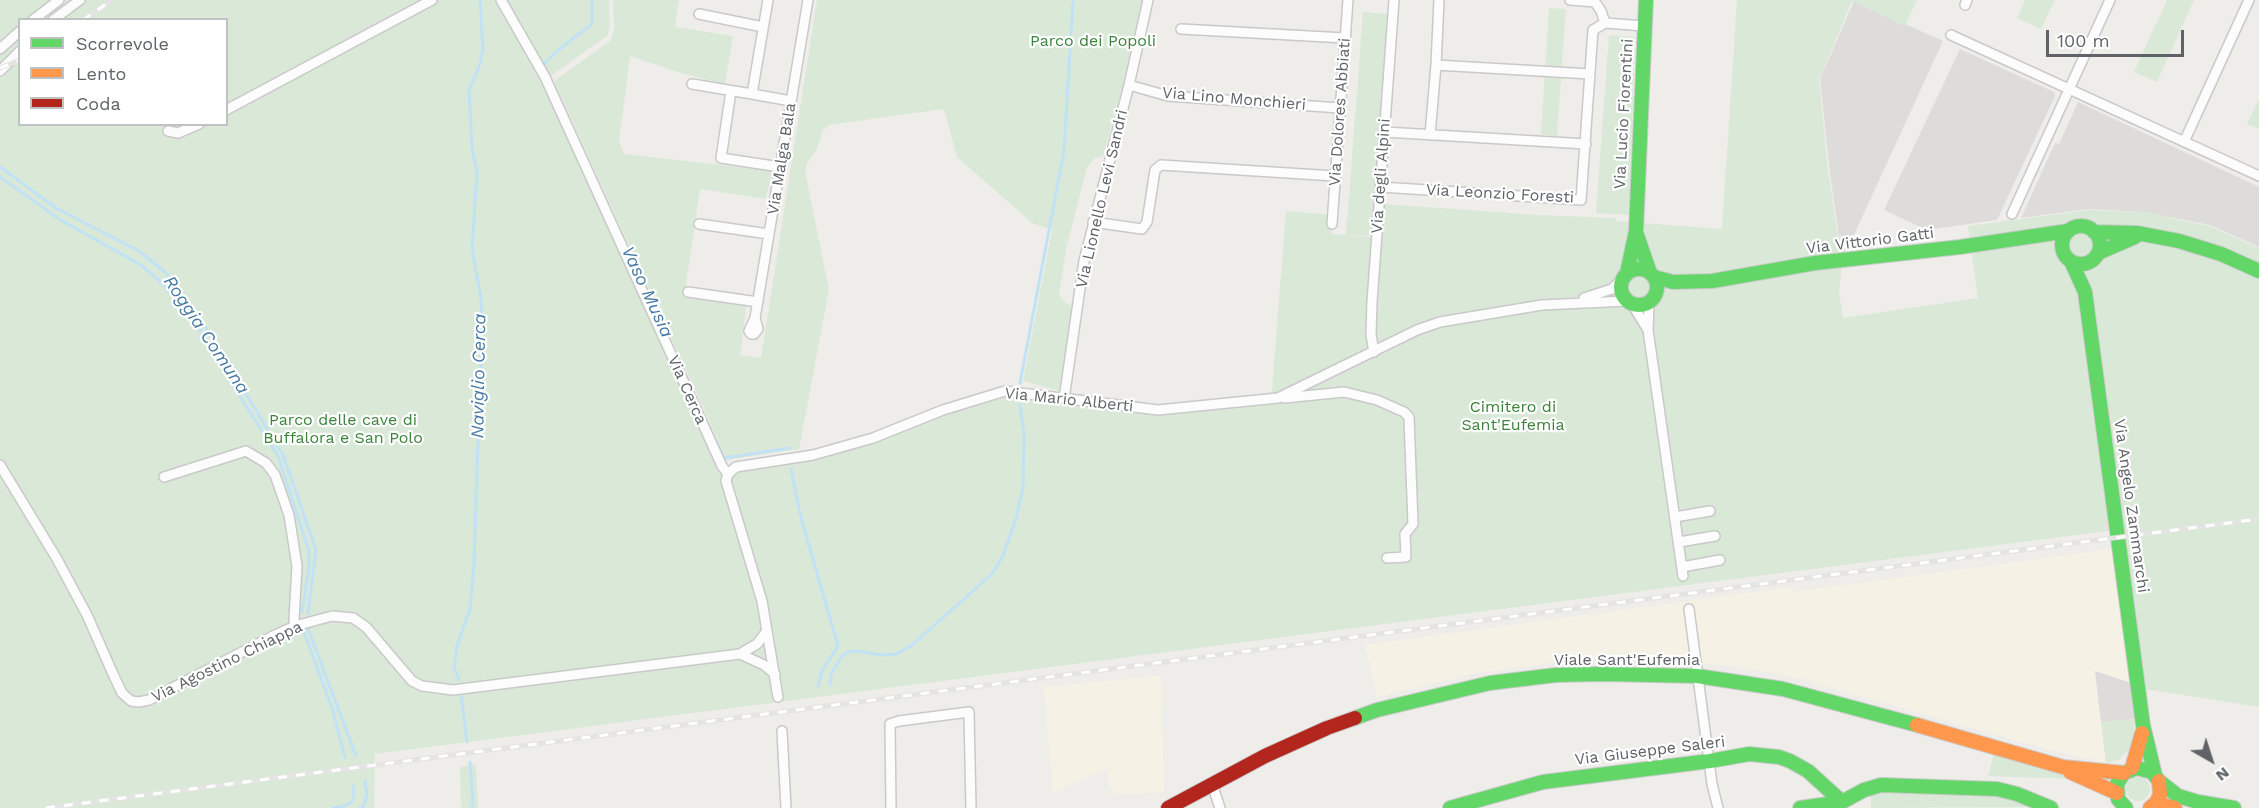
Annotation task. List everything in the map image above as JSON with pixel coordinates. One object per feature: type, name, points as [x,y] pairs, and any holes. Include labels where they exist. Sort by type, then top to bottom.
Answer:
[{"type":"street","points":[[36,18],[59,0]]},
{"type":"street","points":[[56,18],[80,0]]},
{"type":"street","points":[[228,109],[432,0]]},
{"type":"street","name":"Via Cerca","points":[[501,0],[545,77],[722,466],[728,474],[726,481],[762,601],[778,697]]},
{"type":"street","points":[[752,94],[768,0]]},
{"type":"street","name":"Via Malga Bala","points":[[755,318],[808,0]]},
{"type":"street","name":"Via Lionello Levi Sandri","points":[[1064,399],[1084,261],[1148,0]]},
{"type":"street","name":"Via Dolores Abbiati","points":[[1332,224],[1347,0]]},
{"type":"street","name":"Via degli Alpini","points":[[1374,352],[1371,335],[1372,302],[1394,0]]},
{"type":"street","points":[[1430,135],[1439,0]]},
{"type":"street","points":[[1570,0],[1595,2],[1601,10],[1605,23],[1644,26]]},
{"type":"street","name":"Via Lucio Fiorentini","points":[[1625,276],[1636,231],[1646,0]]},
{"type":"street","points":[[2013,214],[2110,0]]},
{"type":"street","points":[[2184,142],[2249,0]]},
{"type":"street","points":[[699,14],[763,27]]},
{"type":"street","name":"Via Leonzio Foresti","points":[[1381,187],[1581,200],[1593,30],[1605,23]]},
{"type":"street","points":[[1181,29],[1345,38]]},
{"type":"street","points":[[0,49],[18,33]]},
{"type":"street","points":[[1951,35],[2259,176]]},
{"type":"street","points":[[0,71],[18,53]]},
{"type":"street","points":[[1436,65],[1590,74]]},
{"type":"street","points":[[692,84],[791,101]]},
{"type":"street","name":"Via Lino Monchieri","points":[[1129,85],[1168,96],[1340,108]]},
{"type":"street","points":[[730,91],[721,158],[780,167]]},
{"type":"street","points":[[168,132],[178,133],[194,126]]},
{"type":"street","points":[[1384,132],[1586,144]]},
{"type":"street","points":[[1093,222],[1142,228],[1146,222],[1155,170],[1161,165],[1335,176]]},
{"type":"street","points":[[699,224],[769,234]]},
{"type":"street","name":"Via Vittorio Gatti","points":[[1652,275],[1673,282],[1712,280],[1824,262],[2033,237],[2068,231],[2081,226],[2094,232],[2137,233],[2191,244],[2259,271]]},
{"type":"street","name":"Via Lucio Fiorentini","points":[[1636,231],[1645,262],[1652,275]]},
{"type":"street","points":[[2067,256],[2062,242],[2068,231]]},
{"type":"street","points":[[2094,232],[2100,244],[2095,256]]},
{"type":"street","name":"Via Vittorio Gatti","points":[[2067,256],[2080,264],[2122,241],[2149,236]]},
{"type":"street","points":[[2033,237],[2046,240],[2067,256]]},
{"type":"street","name":"Via Angelo Zammarchi","points":[[2067,256],[2085,292],[2143,725],[2157,778]]},
{"type":"street","name":"Via Angelo Zammarchi","points":[[2085,292],[2095,256]]},
{"type":"street","points":[[1648,330],[1621,290],[1625,276],[1639,269],[1652,275],[1658,288],[1651,301],[1648,330],[1683,572],[1720,560]]},
{"type":"street","name":"Via Mario Alberti","points":[[1278,399],[1440,321],[1570,302],[1608,291],[1625,276]]},
{"type":"street","name":"Via Vittorio Gatti","points":[[1651,301],[1673,291],[1712,280]]},
{"type":"street","points":[[688,292],[758,302]]},
{"type":"street","points":[[1629,302],[1644,305],[1651,301]]},
{"type":"street","name":"Via Mario Alberti","points":[[1570,302],[1629,302]]},
{"type":"street","name":"Via Mario Alberti","points":[[728,474],[736,467],[813,455],[873,438],[943,410],[1005,391],[1158,410],[1344,392],[1377,400],[1404,412],[1409,417],[1413,524],[1405,534],[1406,557],[1386,558]]},
{"type":"street","points":[[164,477],[246,451],[266,463],[275,476],[289,515],[297,566],[294,619],[296,626]]},
{"type":"street","name":"Via Agostino Chiappa","points":[[0,465],[57,559],[87,615],[122,693],[131,700],[139,702],[149,700],[275,634],[332,616],[353,618],[366,627],[412,681],[422,686],[453,690],[740,654]]},
{"type":"street","points":[[1675,517],[1710,511]]},
{"type":"street","points":[[1679,542],[1715,536]]},
{"type":"street","points":[[1689,609],[1712,784],[1718,808]]},
{"type":"street","points":[[740,654],[757,644],[766,632]]},
{"type":"street","points":[[740,654],[764,665],[775,674]]},
{"type":"street","name":"Viale Sant'Eufemia","points":[[1168,808],[1265,756],[1327,728],[1377,710],[1490,683],[1556,675],[1602,674],[1697,676],[1784,689],[1857,707],[2063,767],[2128,771],[2147,769],[2178,796],[2234,808]]},
{"type":"street","points":[[891,808],[890,724],[898,720],[969,712],[971,808]]},
{"type":"street","name":"Via Angelo Zammarchi","points":[[2118,802],[2119,780],[2128,771],[2142,739],[2143,725]]},
{"type":"street","points":[[782,731],[786,808]]},
{"type":"street","name":"Via Giuseppe Saleri","points":[[1450,808],[1543,782],[1749,754],[1779,757],[1808,771],[1844,805]]},
{"type":"street","name":"Viale Sant'Eufemia","points":[[2063,767],[2077,776],[2100,784],[2118,802]]},
{"type":"street","points":[[2151,807],[2160,795],[2157,778]]},
{"type":"street","points":[[1212,784],[1220,808]]},
{"type":"street","points":[[1800,808],[1844,805],[1864,790],[1881,786],[1997,789],[2049,807]]},
{"type":"street","points":[[2151,807],[2164,805],[2175,808]]},
{"type":"shaded area","points":[[1854,1],[1943,41],[1853,237],[1839,236],[1820,79]]},
{"type":"shaded area","points":[[1960,49],[2054,92],[2055,96],[1997,220],[1927,230],[1884,210]]},
{"type":"shaded area","points":[[2078,102],[2259,187],[2259,247],[2210,225],[2144,212],[2088,209],[2021,218],[2055,143],[2059,144]]},
{"type":"shaded area","points":[[2113,549],[2131,683],[2095,671],[2106,763],[2024,743],[1798,678],[1735,666],[1644,660],[1575,660],[1477,673],[1377,697],[1365,645],[1793,587],[1794,592]]},
{"type":"shaded area","points":[[2095,671],[2131,683],[2135,719],[2101,722]]},
{"type":"shaded area","points":[[1161,676],[1164,792],[1113,795],[1106,769],[1053,793],[1044,687]]},
{"type":"green space","name":"Parco delle cave di Buffalora e San Polo","points":[[0,0],[609,0],[608,35],[544,81],[720,471],[810,457],[1005,393],[1026,394],[1064,403],[1157,414],[1271,402],[1286,211],[1330,215],[1332,234],[1381,238],[1383,204],[1616,218],[1616,221],[1722,229],[1737,0],[1917,0],[1905,26],[1852,1],[1819,80],[1828,171],[1838,237],[1850,240],[1843,255],[1839,292],[1843,318],[1978,298],[1968,226],[2088,210],[2144,212],[2209,226],[2259,248],[2259,707],[2146,689],[2123,529],[375,754],[374,808],[0,808]]},
{"type":"green space","name":"Parco dei Popoli","points":[[613,0],[679,0],[675,27],[733,36],[725,84],[684,74],[630,56],[619,142],[624,154],[774,171],[765,199],[700,189],[685,291],[747,301],[740,355],[761,358],[817,0],[1142,0],[1123,85],[1103,156],[1095,158],[1087,167],[1067,245],[1059,294],[1064,302],[1072,306],[1060,391],[1023,381],[1052,230],[1032,223],[957,157],[944,109],[829,125],[823,130],[816,151],[807,163],[805,171],[829,290],[799,449],[727,460],[554,81],[610,41],[614,30]]},
{"type":"green space","points":[[2025,0],[2055,0],[2041,29],[2017,18]]},
{"type":"green space","points":[[2167,0],[2194,0],[2157,82],[2134,72]]},
{"type":"green space","points":[[1549,8],[1566,9],[1557,136],[1541,134]]},
{"type":"green space","points":[[1363,12],[1389,14],[1371,236],[1346,235]]},
{"type":"green space","points":[[1609,35],[1635,37],[1630,215],[1596,213]]},
{"type":"green space","points":[[2259,99],[2259,129],[2247,124]]},
{"type":"green space","points":[[2135,719],[2132,744],[2118,760],[2106,763],[2101,722]]},
{"type":"green space","points":[[1994,753],[2076,779],[1988,776]]},
{"type":"green space","points":[[476,764],[478,808],[461,808],[460,767]]},
{"type":"green space","points":[[2138,777],[2147,780],[2150,789],[2147,798],[2138,801],[2129,798],[2126,789],[2129,780]]},
{"type":"green space","points":[[1883,792],[1983,794],[2011,798],[2031,807],[1871,808],[1871,794]]},
{"type":"waterway","name":"Naviglio Cerca","points":[[459,680],[454,667],[457,646],[470,609],[474,563],[482,320],[481,298],[472,249],[477,172],[472,148],[469,90],[479,67],[483,50],[480,0]]},
{"type":"waterway","name":"Vaso Musia","points":[[507,0],[514,14]]},
{"type":"waterway","name":"Vaso Musia","points":[[542,68],[557,51],[592,24],[592,0]]},
{"type":"waterway","name":"Vaso Musia","points":[[1020,383],[1064,151],[1073,0]]},
{"type":"waterway","name":"Roggia Comuna","points":[[0,167],[56,208],[139,251],[166,273],[182,293],[208,331],[283,455],[316,550],[308,613]]},
{"type":"waterway","points":[[0,177],[59,219],[141,265],[162,283],[200,330],[278,456],[309,551],[309,568],[302,612]]},
{"type":"waterway","name":"Vaso Musia","points":[[830,685],[831,674],[842,656],[856,651],[882,655],[896,654],[911,646],[992,574],[1003,556],[1023,488],[1024,434],[1020,405]]},
{"type":"waterway","name":"Vaso Musia","points":[[708,425],[724,458],[790,448]]},
{"type":"waterway","name":"Vaso Musia","points":[[791,469],[800,514],[838,646],[822,671],[818,686]]},
{"type":"waterway","name":"Roggia Comuna","points":[[307,626],[356,756]]},
{"type":"waterway","points":[[303,630],[333,711],[345,758]]},
{"type":"waterway","name":"Naviglio Cerca","points":[[461,694],[467,742]]},
{"type":"waterway","name":"Naviglio Cerca","points":[[470,762],[473,803],[471,808]]},
{"type":"waterway","name":"Roggia Comuna","points":[[360,808],[364,806],[367,794],[365,781]]},
{"type":"waterway","points":[[333,808],[347,805],[352,801],[353,786]]},
{"type":"railway","points":[[86,18],[112,0]]},
{"type":"railway","points":[[0,68],[18,61]]},
{"type":"railway","points":[[46,808],[2259,519]]},
{"type":"traffic: fast","points":[[1627,273],[1636,231],[1646,0]]},
{"type":"traffic: fast","points":[[2081,226],[2094,232],[2100,245],[2094,258],[2081,264],[2068,258],[2062,245],[2068,232],[2081,226]]},
{"type":"traffic: fast","points":[[1654,277],[1673,282],[1712,281],[1815,263],[1960,247],[2068,231]]},
{"type":"traffic: fast","points":[[2094,232],[2137,233],[2179,241],[2221,254],[2259,271]]},
{"type":"traffic: fast","points":[[1637,235],[1650,273]]},
{"type":"traffic: fast","points":[[2098,253],[2135,237]]},
{"type":"traffic: fast","points":[[2071,261],[2085,292],[2143,725],[2155,775]]},
{"type":"traffic: fast","points":[[1639,269],[1652,274],[1657,287],[1652,300],[1639,305],[1626,300],[1621,287],[1626,274],[1639,269]]},
{"type":"traffic: fast","points":[[1355,718],[1377,710],[1490,683],[1556,675],[1602,674],[1697,676],[1783,689],[1917,725]]},
{"type":"traffic: fast","points":[[1450,808],[1543,782],[1749,754],[1779,757],[1790,761],[1808,771],[1842,802]]},
{"type":"traffic: fast","points":[[2126,808],[2118,799],[2117,784],[2124,773],[2137,768],[2152,772],[2159,781],[2178,796],[2234,808]]},
{"type":"traffic: fast","points":[[1800,808],[1842,802],[1864,790],[1881,785],[1997,789],[2017,794],[2051,808]]},
{"type":"traffic: slow","points":[[1917,725],[2063,767],[2124,773]]},
{"type":"traffic: slow","points":[[2132,768],[2142,733]]},
{"type":"traffic: slow","points":[[2070,772],[2117,793]]},
{"type":"traffic: slow","points":[[2150,808],[2160,795],[2159,781]]},
{"type":"traffic: slow","points":[[2152,807],[2164,805],[2175,808]]},
{"type":"traffic: jam","points":[[1168,808],[1265,756],[1355,718]]},
{"type":"park label","name":"Cimitero di Sant'Eufemia","points":[[1513,416]]}]
